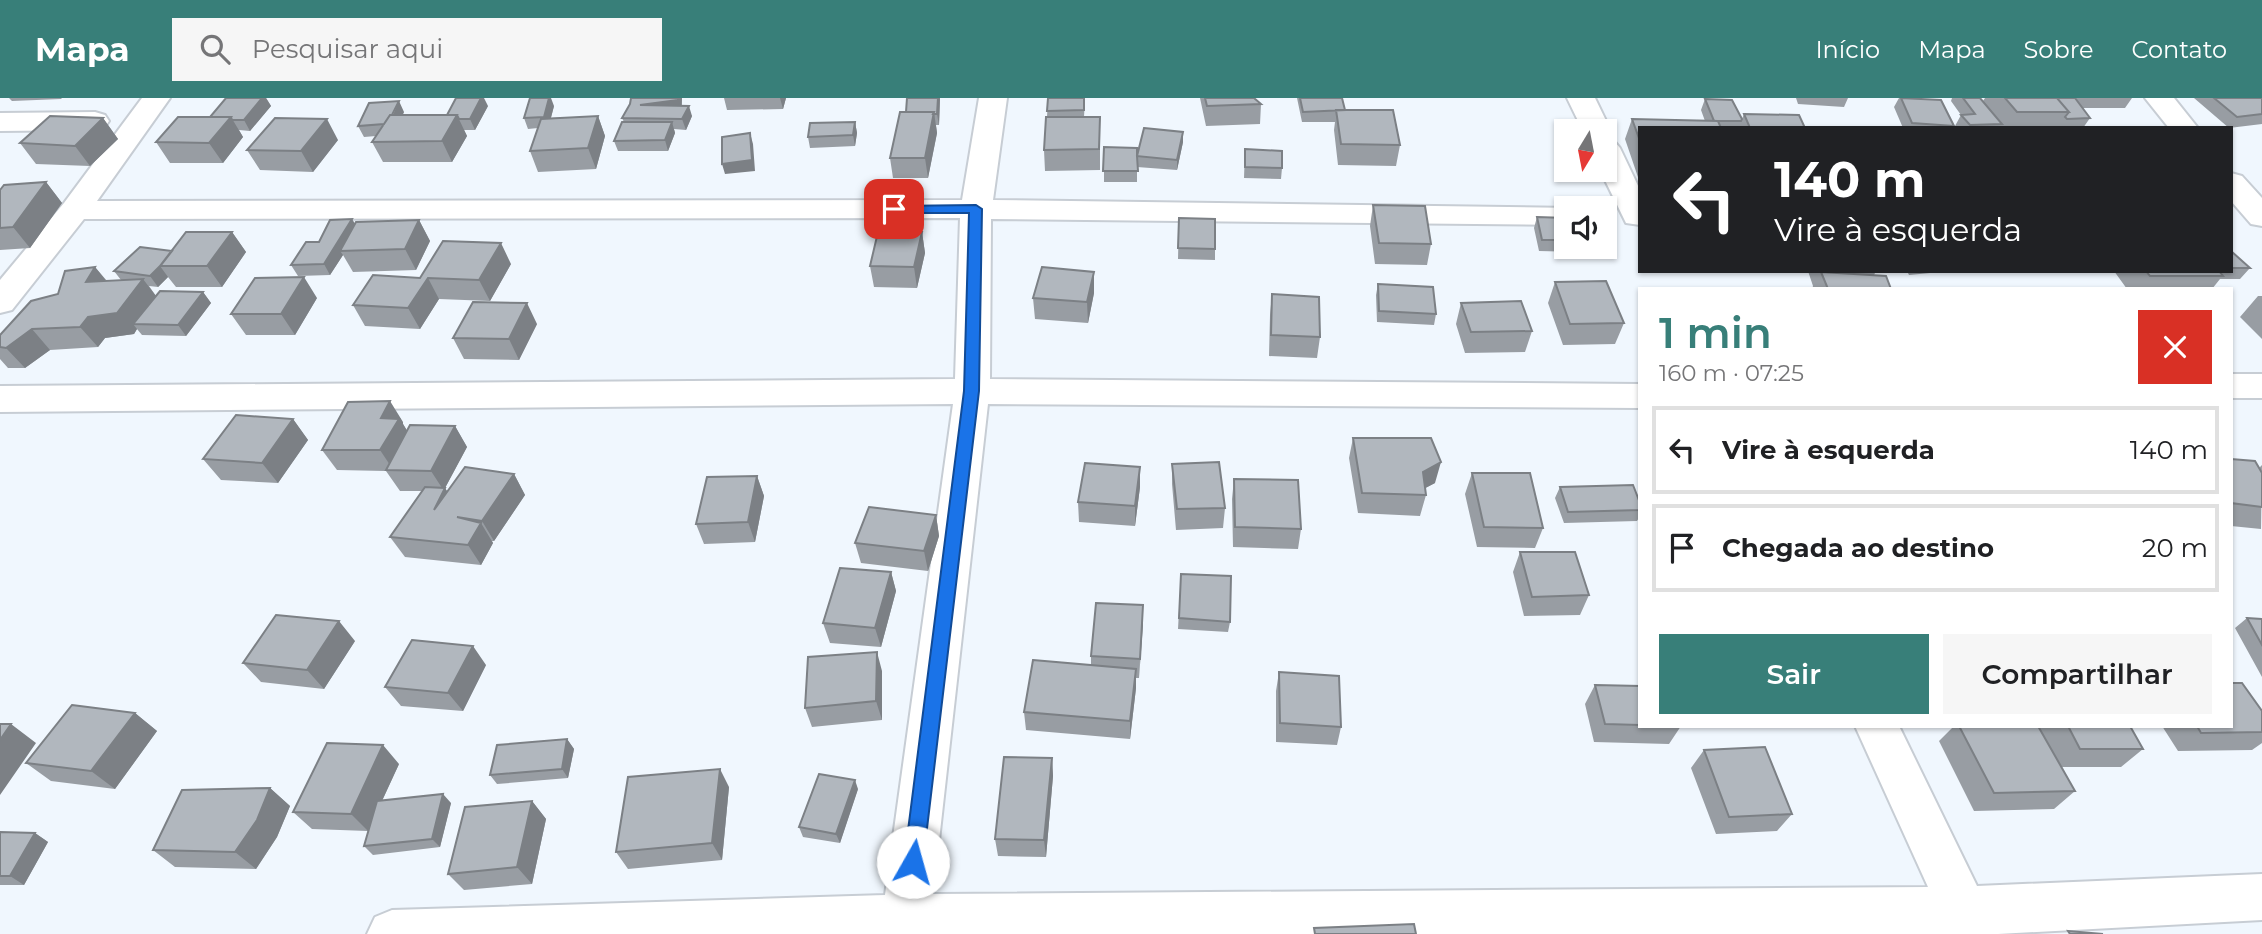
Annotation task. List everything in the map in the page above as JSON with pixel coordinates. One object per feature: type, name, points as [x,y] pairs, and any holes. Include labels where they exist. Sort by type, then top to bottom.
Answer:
[{"type":"street","points":[[905,926],[972,391],[976,209],[993,98]]},
{"type":"street","points":[[1581,98],[1591,119]]},
{"type":"street","points":[[2159,98],[2182,126]]},
{"type":"street","points":[[0,122],[148,109]]},
{"type":"street","points":[[6,288],[75,210],[148,109]]},
{"type":"street","points":[[1617,173],[1638,216],[1617,216]]},
{"type":"street","points":[[2233,185],[2253,213]]},
{"type":"street","points":[[75,210],[976,209],[1554,216]]},
{"type":"street","points":[[2233,386],[2262,386]]},
{"type":"street","points":[[0,399],[972,391],[1638,396]]},
{"type":"street","points":[[1878,728],[1969,922]]},
{"type":"street","points":[[392,934],[905,926],[1969,922],[2262,897]]},
{"type":"building","points":[[226,98],[262,98],[244,120],[210,117]]},
{"type":"building","points":[[456,98],[481,98],[470,119],[447,115]]},
{"type":"building","points":[[530,98],[549,98],[544,117],[524,118]]},
{"type":"building","points":[[631,98],[678,98],[640,105],[689,106],[682,119],[622,118]]},
{"type":"building","points":[[907,98],[938,98],[937,114],[906,112]]},
{"type":"building","points":[[1048,98],[1084,98],[1084,110],[1047,111]]},
{"type":"building","points":[[1205,98],[1254,98],[1261,104],[1207,106]]},
{"type":"building","points":[[1300,98],[1342,98],[1345,110],[1303,112]]},
{"type":"building","points":[[1901,98],[1941,100],[1954,126],[1912,123]]},
{"type":"building","points":[[1963,98],[1980,98],[2002,124],[1970,125],[1961,115],[1975,114]]},
{"type":"building","points":[[2005,98],[2057,98],[2069,112],[2017,112]]},
{"type":"building","points":[[2057,98],[2075,98],[2090,118],[2067,119],[2065,117],[2069,112]]},
{"type":"building","points":[[2214,98],[2262,98],[2262,114],[2237,117]]},
{"type":"building","points":[[1705,99],[1732,100],[1741,121],[1714,121]]},
{"type":"building","points":[[399,101],[384,124],[358,126],[369,103]]},
{"type":"building","points":[[1336,110],[1393,110],[1400,145],[1341,144]]},
{"type":"building","points":[[900,112],[934,112],[925,158],[890,158]]},
{"type":"building","points":[[1744,114],[1799,115],[1804,126],[1749,126]]},
{"type":"building","points":[[390,115],[457,115],[442,141],[372,142]]},
{"type":"building","points":[[50,116],[103,118],[75,146],[20,143]]},
{"type":"building","points":[[598,116],[588,148],[530,151],[541,119]]},
{"type":"building","points":[[178,117],[231,117],[209,143],[156,142]]},
{"type":"building","points":[[1046,117],[1100,117],[1099,149],[1044,150]]},
{"type":"building","points":[[275,118],[327,119],[301,151],[247,150]]},
{"type":"building","points":[[1632,119],[1718,121],[1720,126],[1638,126],[1638,136]]},
{"type":"building","points":[[622,122],[672,122],[665,140],[614,141]]},
{"type":"building","points":[[855,122],[853,135],[808,137],[810,123]]},
{"type":"building","points":[[1144,128],[1183,132],[1177,160],[1137,156]]},
{"type":"building","points":[[750,133],[752,160],[722,164],[722,137]]},
{"type":"building","points":[[1104,147],[1137,148],[1138,171],[1103,171]]},
{"type":"building","points":[[1245,149],[1282,151],[1282,168],[1245,167]]},
{"type":"building","points":[[46,182],[13,227],[0,228],[0,190],[4,185]]},
{"type":"building","points":[[1373,205],[1425,206],[1431,244],[1379,243]]},
{"type":"building","points":[[1537,217],[1554,218],[1554,240],[1542,240]]},
{"type":"building","points":[[1179,218],[1215,219],[1215,249],[1178,248]]},
{"type":"building","points":[[352,219],[324,264],[291,265],[306,242],[319,242],[330,220]]},
{"type":"building","points":[[419,220],[405,249],[340,251],[356,222]]},
{"type":"building","points":[[186,232],[232,232],[207,266],[160,266]]},
{"type":"building","points":[[878,232],[922,232],[914,267],[870,266]]},
{"type":"building","points":[[443,241],[501,243],[479,280],[428,278],[408,308],[353,305],[373,275],[420,278]]},
{"type":"building","points":[[140,247],[172,251],[150,276],[114,271]]},
{"type":"building","points":[[2233,253],[2250,268],[2233,268]]},
{"type":"building","points":[[95,267],[86,282],[143,279],[117,313],[88,317],[80,327],[32,329],[6,348],[0,347],[0,335],[31,301],[58,294],[65,271]]},
{"type":"building","points":[[1042,267],[1094,272],[1087,302],[1033,298]]},
{"type":"building","points":[[1821,273],[1886,276],[1890,287],[1827,287]]},
{"type":"building","points":[[2148,273],[2221,273],[2223,276],[2150,276]]},
{"type":"building","points":[[304,277],[281,314],[231,314],[255,278]]},
{"type":"building","points":[[1606,281],[1624,323],[1570,324],[1555,282]]},
{"type":"building","points":[[1378,284],[1433,287],[1436,314],[1379,311]]},
{"type":"building","points":[[160,291],[203,292],[178,325],[133,324]]},
{"type":"building","points":[[1272,294],[1319,297],[1320,337],[1271,335]]},
{"type":"building","points":[[1521,301],[1532,331],[1471,332],[1461,303]]},
{"type":"building","points":[[473,302],[527,303],[509,339],[453,338]]},
{"type":"building","points":[[390,401],[381,418],[399,419],[380,450],[322,450],[348,402]]},
{"type":"building","points":[[236,415],[293,419],[262,463],[203,459]]},
{"type":"building","points":[[410,425],[455,426],[431,471],[386,470]]},
{"type":"building","points":[[1353,438],[1431,438],[1441,462],[1423,472],[1426,495],[1362,493]]},
{"type":"building","points":[[2233,459],[2255,461],[2262,473],[2262,507],[2233,503]]},
{"type":"building","points":[[1219,462],[1225,508],[1177,509],[1172,464]]},
{"type":"building","points":[[1085,463],[1140,467],[1135,506],[1078,502]]},
{"type":"building","points":[[465,467],[514,474],[482,521],[457,517],[481,523],[468,545],[390,537],[425,487],[445,488],[434,510]]},
{"type":"building","points":[[1472,473],[1530,473],[1543,528],[1484,527]]},
{"type":"building","points":[[757,476],[748,522],[696,524],[707,477]]},
{"type":"building","points":[[1234,479],[1298,480],[1301,529],[1235,527]]},
{"type":"building","points":[[1633,485],[1638,498],[1638,510],[1568,512],[1560,487]]},
{"type":"building","points":[[869,507],[936,515],[924,551],[855,543]]},
{"type":"building","points":[[1520,552],[1575,552],[1589,595],[1532,597]]},
{"type":"building","points":[[840,568],[891,572],[875,628],[823,623]]},
{"type":"building","points":[[1181,574],[1231,576],[1230,622],[1179,618]]},
{"type":"building","points":[[1096,603],[1143,605],[1140,659],[1091,656]]},
{"type":"building","points":[[276,615],[339,621],[307,670],[243,663]]},
{"type":"building","points":[[2247,618],[2262,619],[2262,645]]},
{"type":"building","points":[[412,640],[473,646],[448,693],[385,687]]},
{"type":"building","points":[[877,652],[876,701],[805,708],[808,657]]},
{"type":"building","points":[[1033,660],[1136,669],[1130,721],[1024,712]]},
{"type":"building","points":[[1279,672],[1339,676],[1341,727],[1280,723]]},
{"type":"building","points":[[2233,683],[2242,683],[2262,711],[2262,732],[2201,733],[2198,728],[2233,728]]},
{"type":"building","points":[[1595,685],[1638,686],[1638,725],[1605,724]]},
{"type":"building","points":[[72,705],[135,713],[91,771],[26,763]]},
{"type":"building","points":[[0,724],[11,724],[0,740]]},
{"type":"building","points":[[1960,728],[2039,728],[2075,791],[1994,793]]},
{"type":"building","points":[[2069,728],[2131,728],[2143,749],[2080,749]]},
{"type":"building","points":[[567,739],[562,769],[490,775],[497,745]]},
{"type":"building","points":[[327,743],[383,745],[351,814],[293,812]]},
{"type":"building","points":[[1765,747],[1792,814],[1729,817],[1704,750]]},
{"type":"building","points":[[1004,757],[1052,758],[1044,840],[995,839]]},
{"type":"building","points":[[720,769],[712,843],[616,852],[628,777]]},
{"type":"building","points":[[819,774],[855,780],[836,834],[799,827]]},
{"type":"building","points":[[270,788],[257,820],[235,852],[153,850],[182,790]]},
{"type":"building","points":[[443,794],[432,839],[364,846],[377,801]]},
{"type":"building","points":[[532,801],[517,867],[448,874],[465,807]]},
{"type":"building","points":[[0,832],[35,833],[10,876],[0,876]]},
{"type":"building","points":[[1414,924],[1416,934],[1315,934],[1314,928]]},
{"type":"building","points":[[2068,931],[2103,934],[2070,934]]},
{"type":"route","points":[[894,209],[976,209],[972,391],[913,862]]}]
